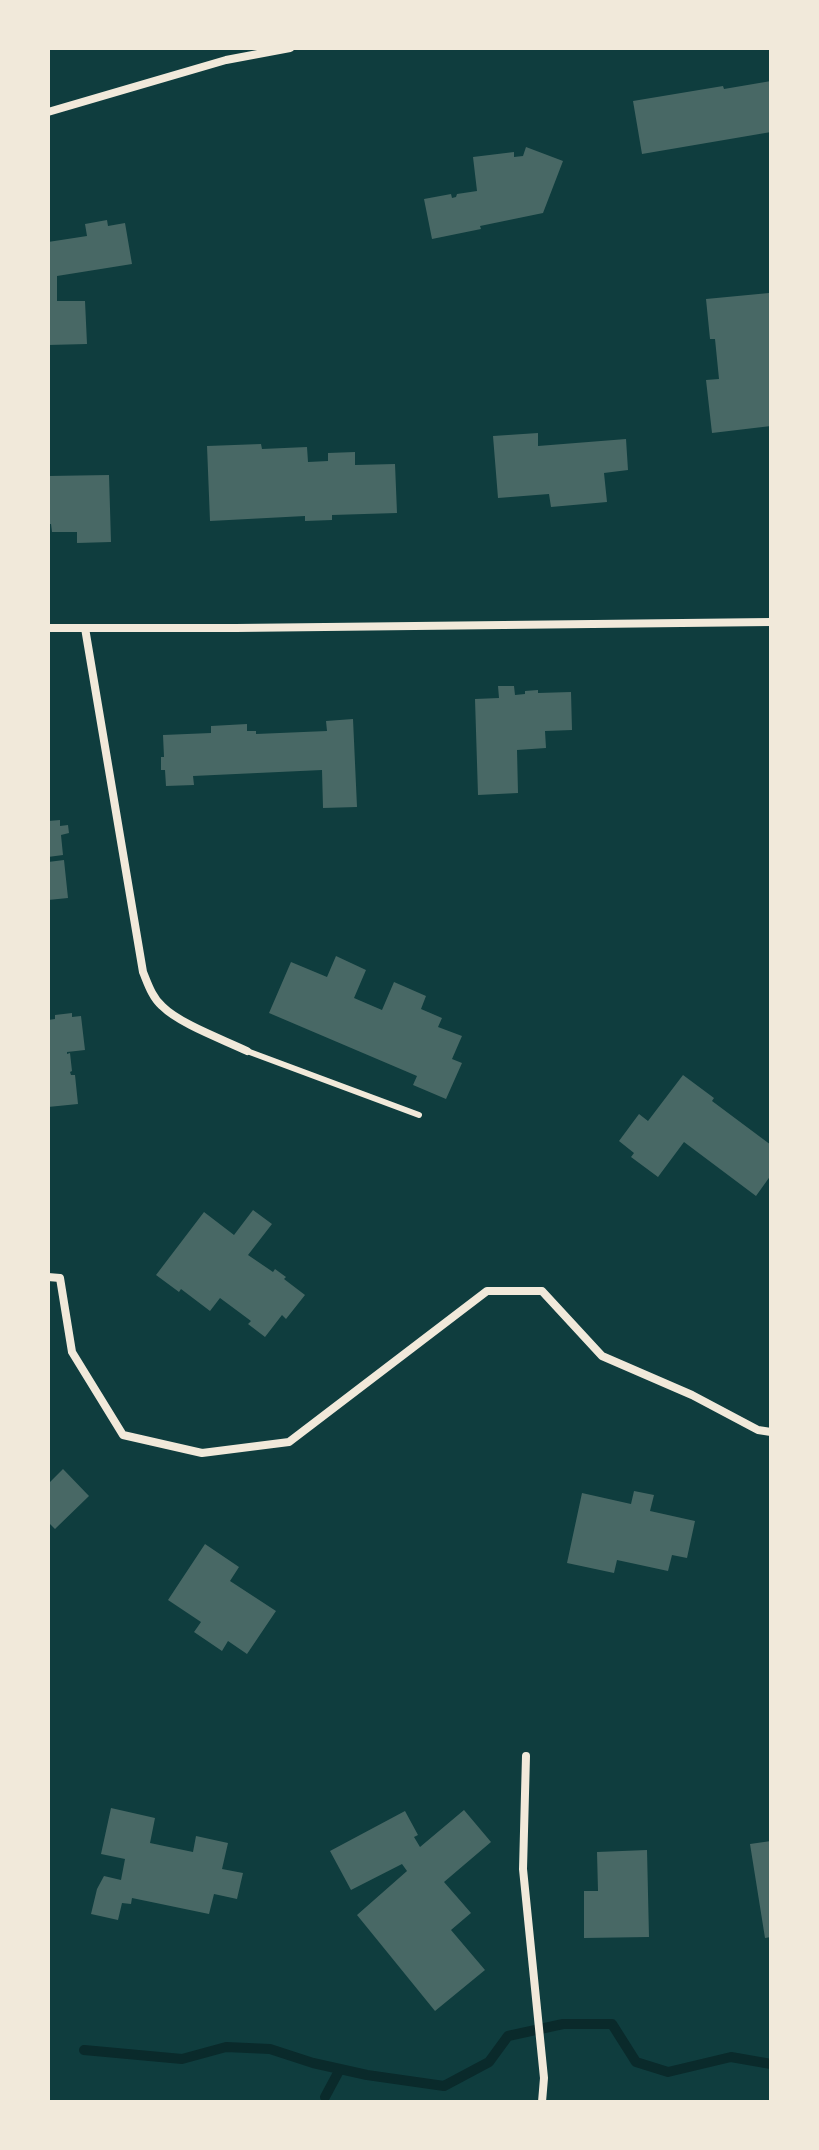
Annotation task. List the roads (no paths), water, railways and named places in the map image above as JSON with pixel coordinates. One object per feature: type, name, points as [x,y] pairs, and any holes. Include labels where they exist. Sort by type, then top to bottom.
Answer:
[{"type":"street","points":[[48,112],[226,60],[290,48]]},
{"type":"street","points":[[48,628],[771,622]]},
{"type":"street","points":[[85,628],[143,972],[160,1005],[175,1016],[247,1051]]},
{"type":"street","points":[[48,1277],[60,1278],[72,1352],[123,1435],[202,1453],[289,1442],[487,1291],[542,1291],[602,1356],[692,1395],[758,1430],[771,1432]]},
{"type":"street","points":[[526,1756],[523,1869],[544,2078],[542,2102]]},
{"type":"lane","points":[[247,1051],[419,1115]]},
{"type":"waterway","points":[[84,2050],[182,2059],[226,2047],[270,2049],[367,2075],[444,2086],[489,2062],[508,2036],[563,2024],[612,2024],[636,2062],[668,2072],[731,2057],[771,2064]]},
{"type":"waterway","points":[[325,2097],[340,2069]]}]
